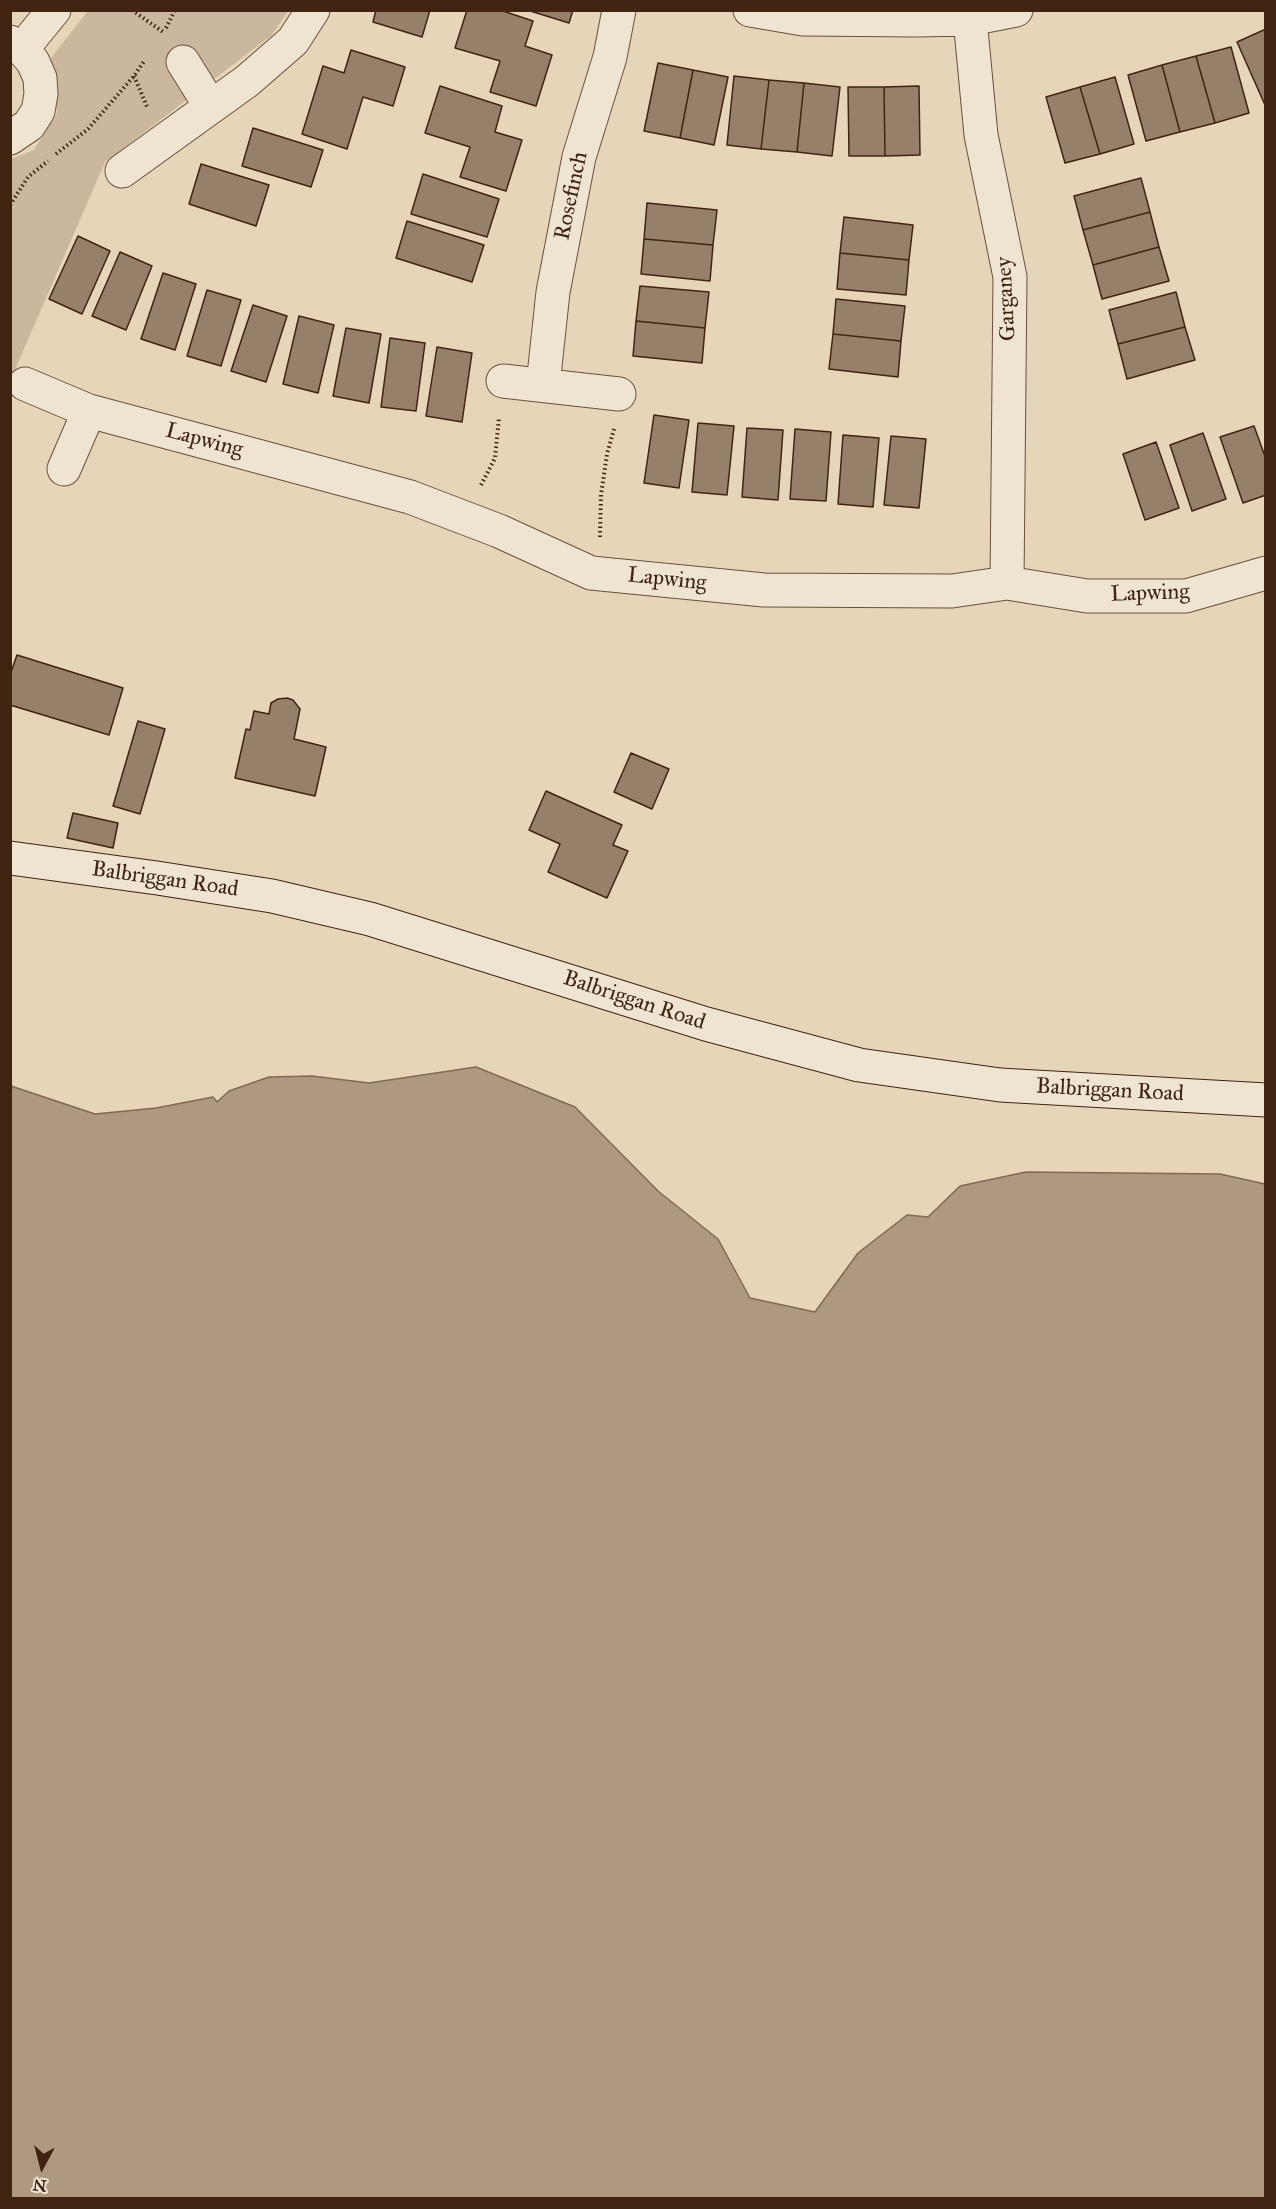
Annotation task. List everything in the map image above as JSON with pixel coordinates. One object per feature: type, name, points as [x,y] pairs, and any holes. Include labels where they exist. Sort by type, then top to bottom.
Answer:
[{"type":"street","points":[[10,138],[29,125],[38,111],[41,94],[40,78],[33,62],[16,46],[54,10]]},
{"type":"street","points":[[122,171],[247,81],[293,41],[313,10]]},
{"type":"street","name":"Rosefinch","points":[[543,385],[553,292],[579,157],[609,57],[619,10]]},
{"type":"street","points":[[750,10],[804,20],[970,19],[1017,10]]},
{"type":"street","name":"Garganey","points":[[970,19],[981,135],[1010,276],[1007,583]]},
{"type":"street","points":[[183,62],[211,106]]},
{"type":"street","points":[[503,381],[619,394]]},
{"type":"street","name":"Lapwing","points":[[25,384],[90,411],[410,497],[463,517],[591,573],[764,590],[952,591],[1007,583],[1087,596],[1186,596],[1266,573]]},
{"type":"street","points":[[64,469],[90,411]]},
{"type":"street","name":"Balbriggan Road","points":[[10,858],[272,896],[370,919],[706,1024],[859,1065],[999,1085],[1266,1100]]},
{"type":"path","points":[[132,10],[164,33]]},
{"type":"path","points":[[158,42],[175,10]]},
{"type":"path","points":[[10,205],[28,177],[88,129],[146,59]]},
{"type":"path","points":[[463,517],[495,458],[503,381]]},
{"type":"path","points":[[591,573],[601,532],[601,495],[619,394]]},
{"type":"shaded area","points":[[88,11],[288,11],[272,35],[105,162],[11,379],[11,159],[34,150],[57,113],[51,58]]},
{"type":"shaded area","points":[[476,1067],[575,1107],[658,1191],[718,1239],[750,1298],[815,1312],[858,1253],[907,1215],[928,1217],[960,1186],[1026,1172],[1220,1174],[1265,1184],[1265,2198],[11,2198],[11,1086],[95,1114],[156,1108],[213,1097],[217,1102],[229,1091],[269,1077],[312,1076],[369,1083]]},
{"type":"building","points":[[376,10],[430,10],[422,37],[373,22]]},
{"type":"building","points":[[467,10],[500,10],[533,21],[525,46],[552,55],[536,106],[490,92],[500,61],[455,48]]},
{"type":"building","points":[[527,10],[573,10],[569,23]]},
{"type":"building","points":[[1266,29],[1266,105],[1265,105],[1237,42]]},
{"type":"building","points":[[1231,47],[1249,113],[1215,123],[1196,56]]},
{"type":"building","points":[[351,50],[405,67],[393,106],[363,97],[347,149],[302,134],[323,66],[344,73]]},
{"type":"building","points":[[1196,56],[1215,123],[1180,132],[1162,65]]},
{"type":"building","points":[[658,63],[693,70],[680,138],[644,131]]},
{"type":"building","points":[[1162,65],[1180,132],[1146,141],[1128,75]]},
{"type":"building","points":[[693,70],[728,77],[714,145],[680,138]]},
{"type":"building","points":[[734,76],[769,80],[761,149],[727,145]]},
{"type":"building","points":[[1115,77],[1134,144],[1100,154],[1080,87]]},
{"type":"building","points":[[769,80],[804,83],[797,152],[761,149]]},
{"type":"building","points":[[804,83],[840,87],[832,156],[797,152]]},
{"type":"building","points":[[440,86],[502,106],[495,132],[522,140],[506,191],[460,177],[470,147],[425,133]]},
{"type":"building","points":[[919,86],[920,155],[885,156],[884,87]]},
{"type":"building","points":[[848,87],[884,87],[885,156],[849,156]]},
{"type":"building","points":[[1080,87],[1100,154],[1065,163],[1046,97]]},
{"type":"building","points":[[253,128],[323,150],[311,187],[242,166]]},
{"type":"building","points":[[201,164],[269,185],[256,226],[189,204]]},
{"type":"building","points":[[423,174],[499,199],[487,237],[411,214]]},
{"type":"building","points":[[1141,178],[1150,212],[1083,230],[1074,196]]},
{"type":"building","points":[[647,203],[717,210],[713,245],[644,239]]},
{"type":"building","points":[[1150,212],[1159,247],[1093,265],[1083,230]]},
{"type":"building","points":[[844,217],[913,225],[909,260],[840,253]]},
{"type":"building","points":[[407,221],[484,245],[472,282],[396,258]]},
{"type":"building","points":[[78,236],[110,251],[82,314],[49,299]]},
{"type":"building","points":[[644,239],[713,245],[710,281],[641,274]]},
{"type":"building","points":[[1159,247],[1169,281],[1102,299],[1093,265]]},
{"type":"building","points":[[120,252],[152,266],[126,330],[92,316]]},
{"type":"building","points":[[840,253],[909,260],[906,295],[837,289]]},
{"type":"building","points":[[163,273],[196,284],[175,350],[141,339]]},
{"type":"building","points":[[640,286],[709,292],[705,328],[636,321]]},
{"type":"building","points":[[207,290],[241,300],[221,366],[187,356]]},
{"type":"building","points":[[1176,292],[1185,327],[1118,344],[1109,310]]},
{"type":"building","points":[[836,299],[905,306],[901,341],[833,334]]},
{"type":"building","points":[[253,305],[287,316],[266,382],[231,371]]},
{"type":"building","points":[[299,316],[334,325],[318,393],[283,384]]},
{"type":"building","points":[[636,321],[705,328],[702,363],[633,356]]},
{"type":"building","points":[[1185,327],[1195,360],[1127,379],[1118,344]]},
{"type":"building","points":[[346,328],[381,334],[369,403],[333,396]]},
{"type":"building","points":[[833,334],[901,341],[898,377],[829,369]]},
{"type":"building","points":[[390,338],[425,343],[416,411],[381,407]]},
{"type":"building","points":[[437,347],[472,353],[462,422],[426,416]]},
{"type":"building","points":[[654,415],[689,420],[679,488],[644,483]]},
{"type":"building","points":[[698,423],[734,426],[727,495],[692,492]]},
{"type":"building","points":[[1254,426],[1266,459],[1266,495],[1243,503],[1220,437]]},
{"type":"building","points":[[747,428],[783,430],[778,500],[742,497]]},
{"type":"building","points":[[795,429],[831,432],[826,501],[790,499]]},
{"type":"building","points":[[1203,433],[1226,499],[1192,511],[1170,445]]},
{"type":"building","points":[[843,435],[879,438],[873,507],[838,504]]},
{"type":"building","points":[[891,436],[926,439],[919,508],[884,505]]},
{"type":"building","points":[[1156,442],[1179,508],[1145,520],[1123,454]]},
{"type":"building","points":[[17,655],[123,688],[109,735],[10,705],[10,675]]},
{"type":"building","points":[[287,698],[293,700],[300,709],[294,739],[326,747],[315,796],[235,778],[246,729],[250,730],[254,711],[269,714],[271,703]]},
{"type":"building","points":[[138,721],[165,729],[140,814],[113,806]]},
{"type":"building","points":[[631,753],[669,769],[652,809],[614,792]]},
{"type":"building","points":[[546,791],[622,825],[613,845],[628,851],[607,898],[548,872],[560,844],[529,830]]},
{"type":"building","points":[[73,813],[118,823],[113,848],[67,838]]}]
